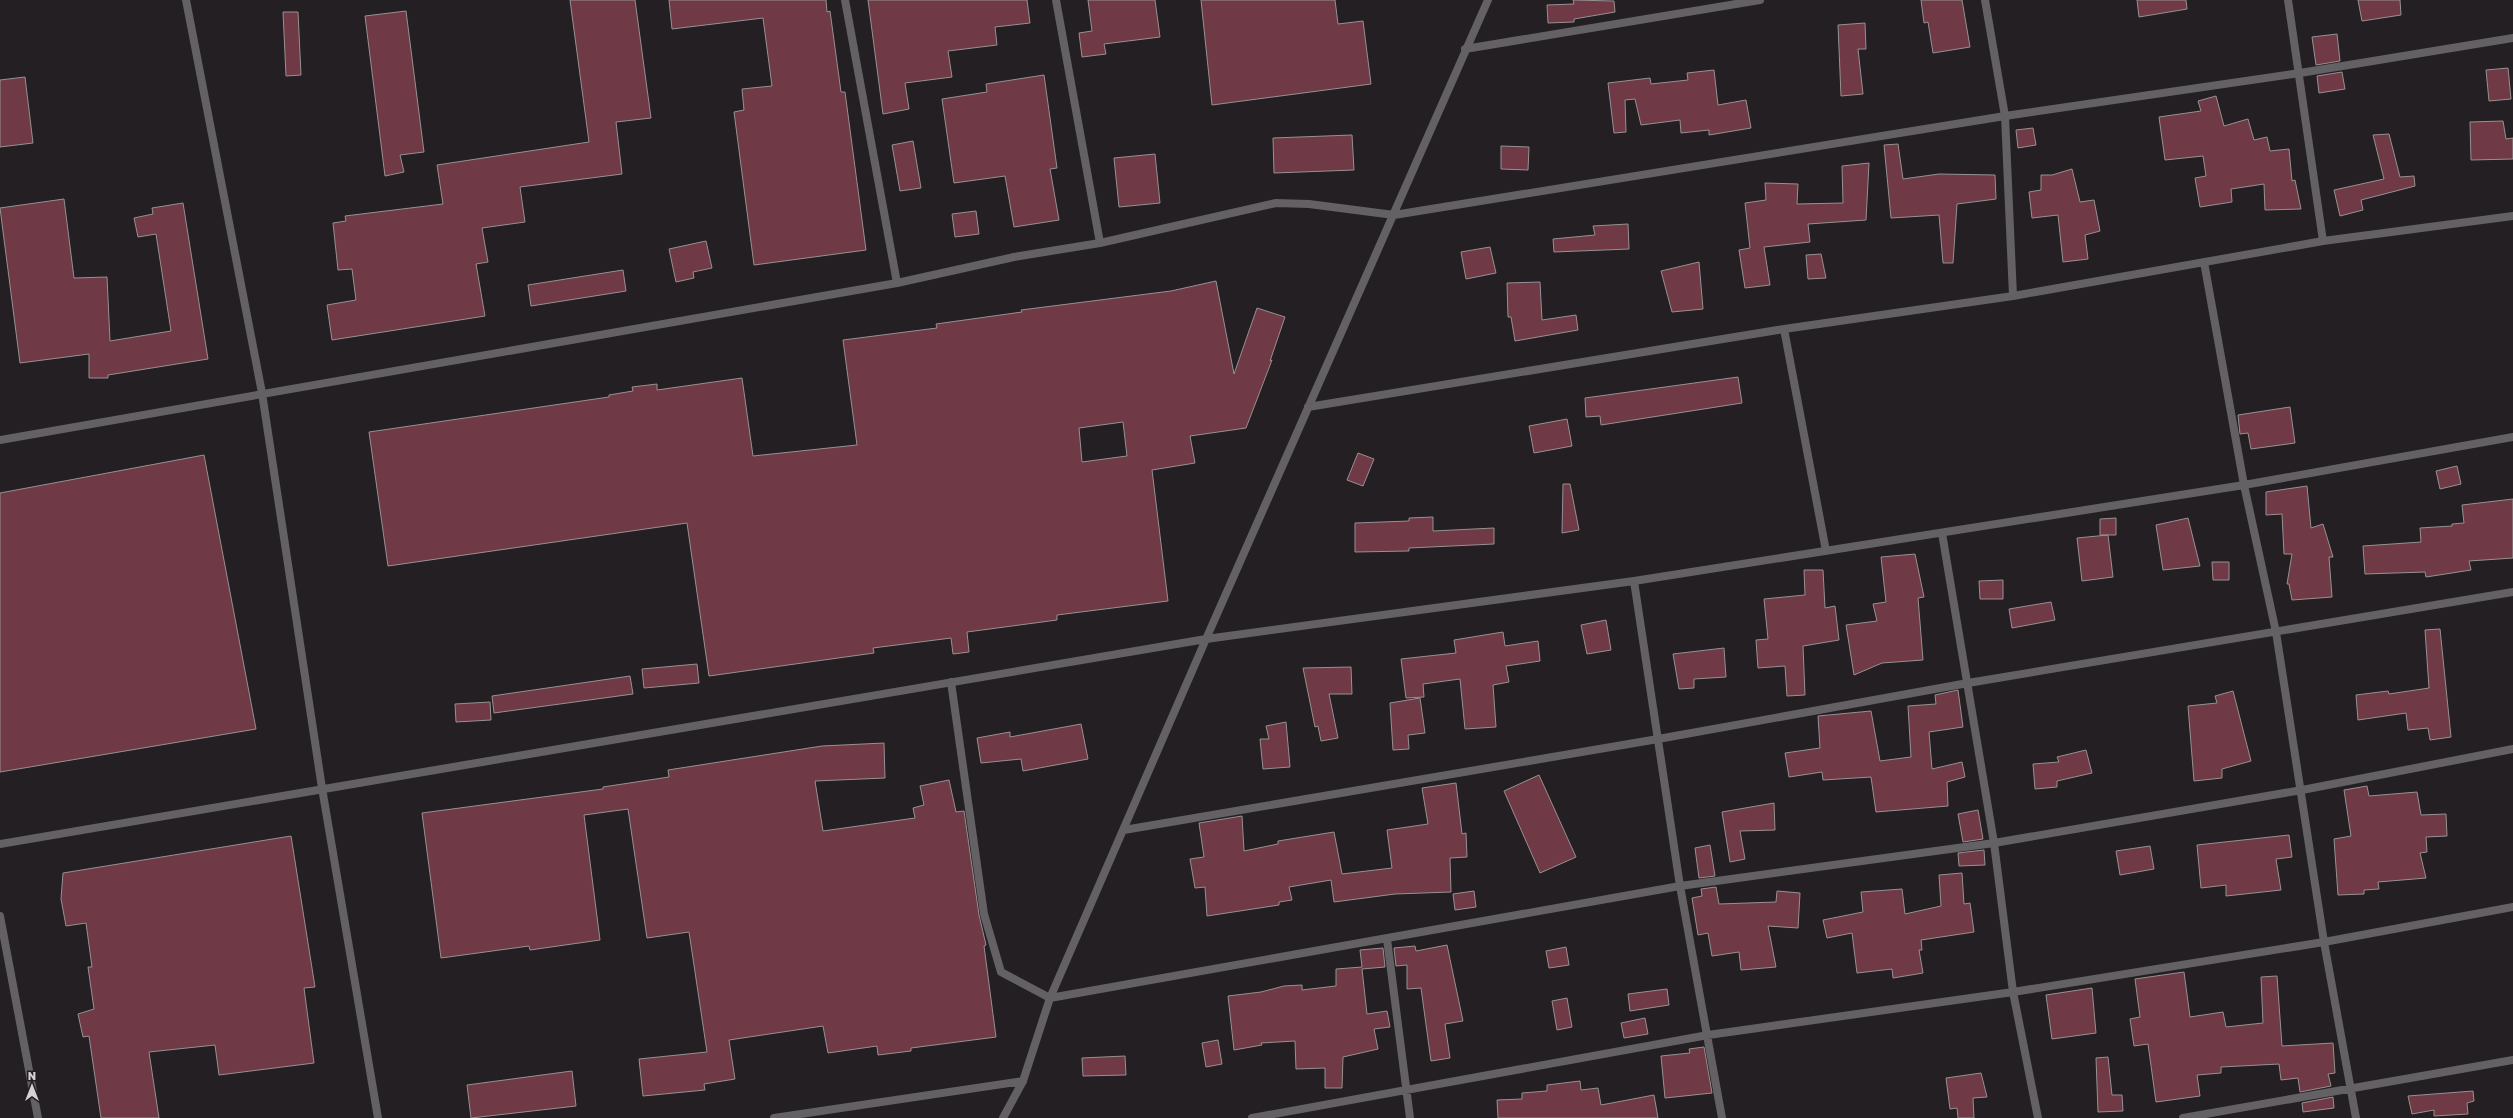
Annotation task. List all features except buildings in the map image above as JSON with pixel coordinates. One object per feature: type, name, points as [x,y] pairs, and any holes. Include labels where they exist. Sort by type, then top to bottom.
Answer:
[{"type":"street","points":[[186,0],[262,393],[322,788],[378,1118]]},
{"type":"street","points":[[845,0],[897,283]]},
{"type":"street","points":[[1056,0],[1100,243]]},
{"type":"street","points":[[1003,1118],[1023,1081],[1050,998],[1206,639],[1394,215],[1465,49],[1488,0]]},
{"type":"street","points":[[1465,49],[1760,0]]},
{"type":"street","points":[[1985,0],[2005,116],[2013,296]]},
{"type":"street","points":[[2288,0],[2300,73],[2323,241]]},
{"type":"street","points":[[0,440],[897,283],[1014,256],[1100,243],[1276,203],[1309,204],[1394,215],[2005,116],[2300,73],[2513,38]]},
{"type":"street","points":[[1308,407],[1784,329],[2013,296],[2323,241],[2513,216]]},
{"type":"street","points":[[2204,262],[2244,485],[2276,632],[2302,790],[2324,942],[2356,1118]]},
{"type":"street","points":[[1784,329],[1826,550]]},
{"type":"street","points":[[0,844],[322,788],[1206,639],[1634,581],[2244,485],[2513,437]]},
{"type":"street","points":[[1942,533],[1994,843],[2013,992],[2038,1118]]},
{"type":"street","points":[[1634,581],[1680,886],[1722,1118]]},
{"type":"street","points":[[1124,830],[1658,739],[1968,683],[2513,592]]},
{"type":"street","points":[[951,682],[984,914],[1000,972],[1050,998],[1680,886],[1994,843],[2302,790],[2513,749]]},
{"type":"street","points":[[1252,1118],[1406,1089],[1708,1036],[2013,992],[2324,942],[2513,907]]},
{"type":"street","points":[[0,916],[38,1118]]},
{"type":"street","points":[[1387,939],[1410,1118]]},
{"type":"street","points":[[2183,1118],[2513,1060]]},
{"type":"street","points":[[774,1118],[1023,1081]]}]
